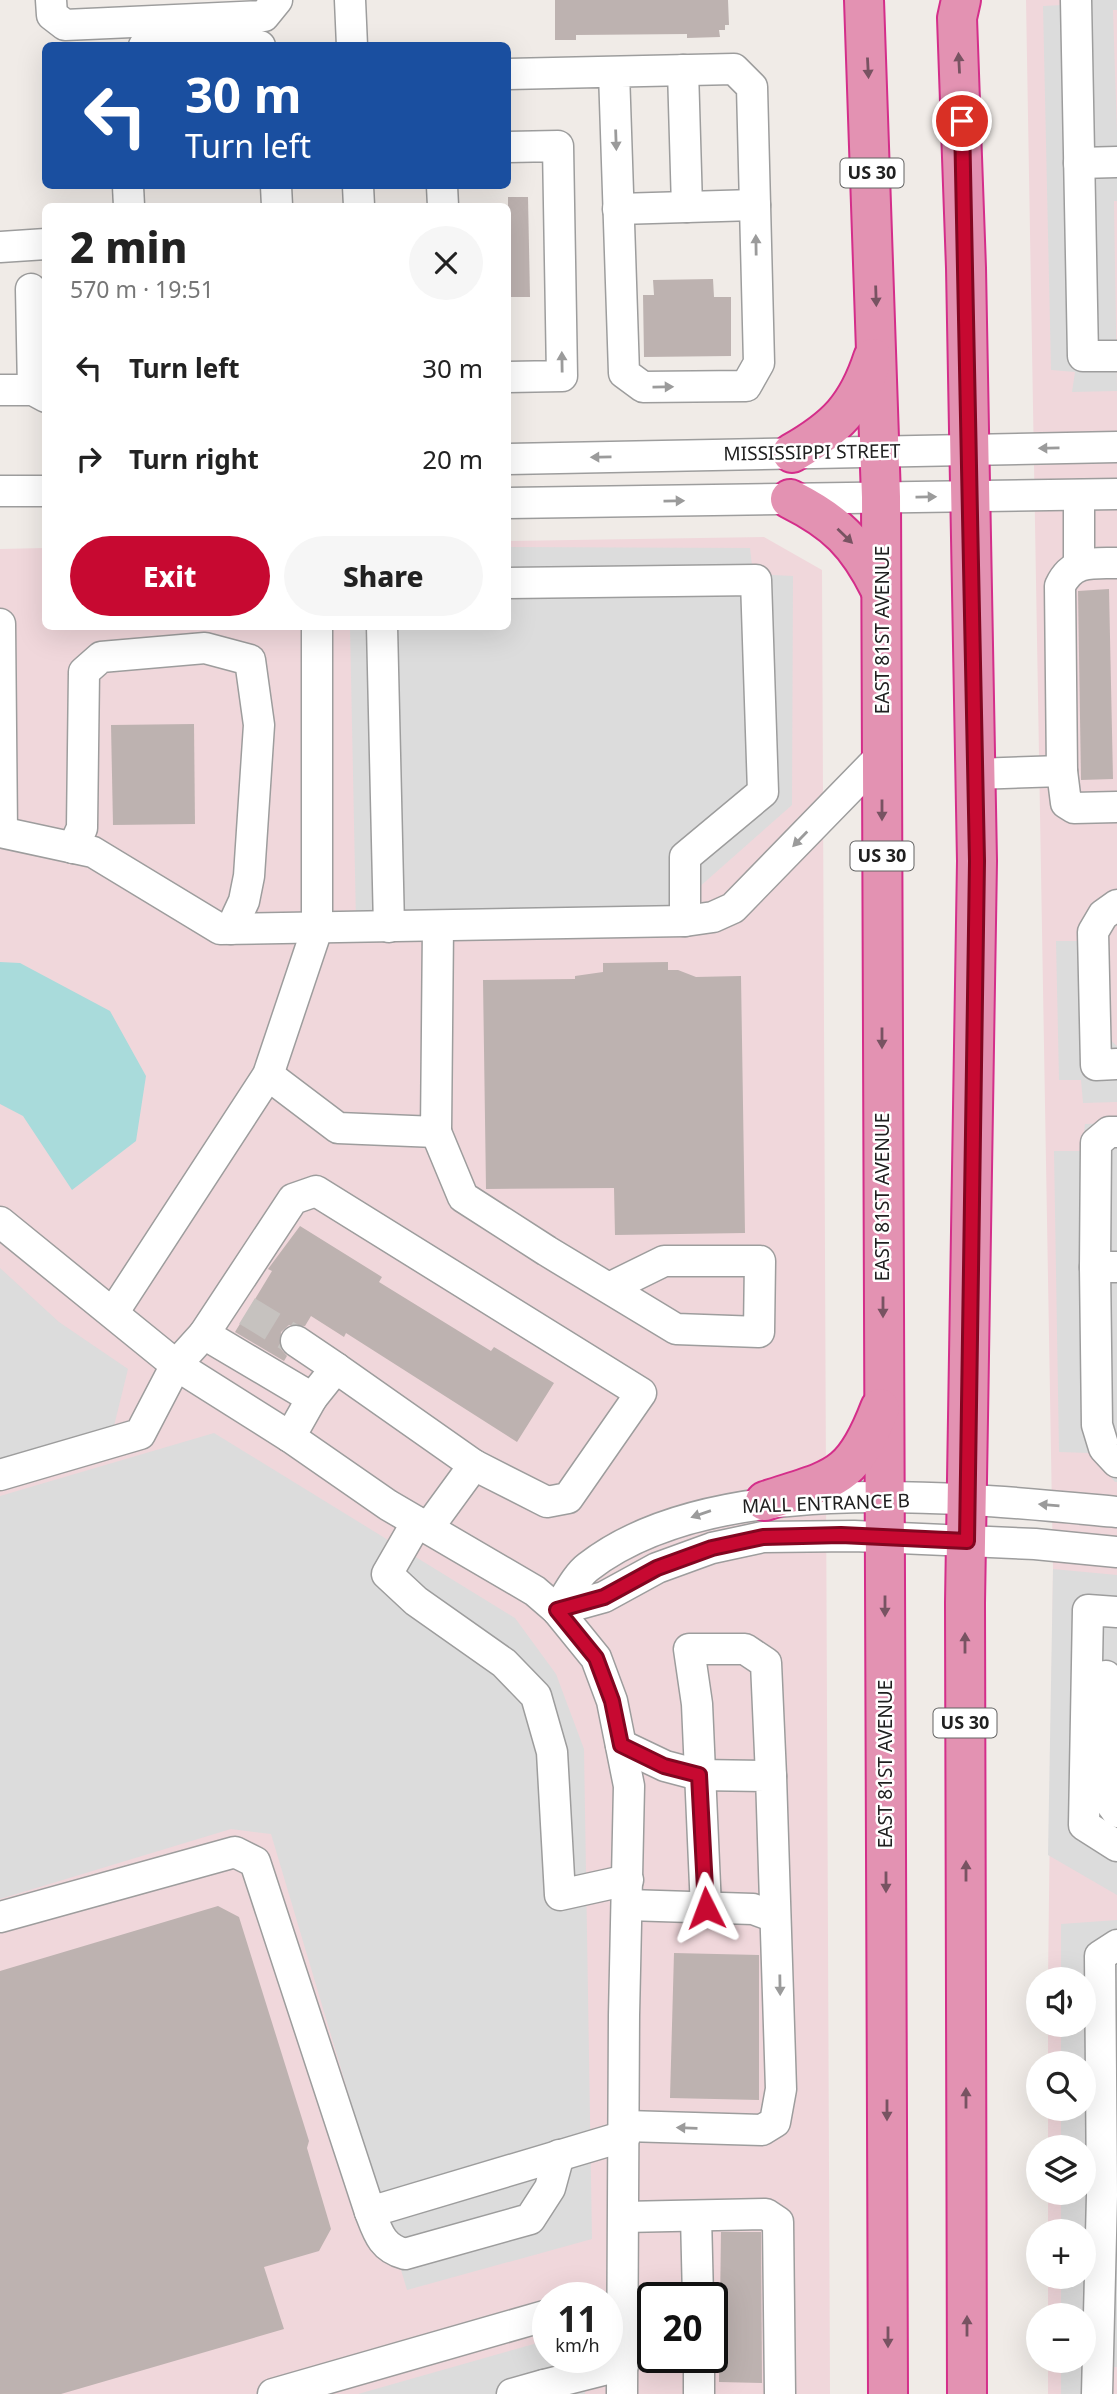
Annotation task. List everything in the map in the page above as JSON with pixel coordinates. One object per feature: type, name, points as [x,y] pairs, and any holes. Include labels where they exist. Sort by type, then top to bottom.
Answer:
[{"type":"highway","name":"EAST 81ST AVENUE","points":[[864,0],[881,497],[888,2394]]},
{"type":"highway","name":"US 30","points":[[959,9],[975,774],[967,1541],[967,2394]]},
{"type":"highway","points":[[792,453],[824,435],[843,416],[863,388],[877,346]]},
{"type":"highway","points":[[790,499],[821,514],[850,540],[865,558],[881,593]]},
{"type":"highway","points":[[765,1501],[834,1479],[866,1443],[883,1399]]},
{"type":"street","points":[[51,0],[52,15],[65,25],[264,16],[277,0]]},
{"type":"street","points":[[350,0],[352,42]]},
{"type":"street","points":[[1076,0],[1083,356],[1117,356]]},
{"type":"street","points":[[205,42],[244,42]]},
{"type":"street","points":[[511,74],[734,69],[752,87],[759,363],[746,386],[643,387],[624,373],[614,72]]},
{"type":"street","points":[[682,70],[687,207]]},
{"type":"street","points":[[511,147],[558,146],[562,376],[511,377]]},
{"type":"street","points":[[1079,163],[1117,163]]},
{"type":"street","points":[[618,209],[755,205]]},
{"type":"street","points":[[0,247],[42,244]]},
{"type":"street","points":[[0,390],[39,394],[31,289]]},
{"type":"street","name":"MISSISSIPPI STREET","points":[[511,459],[1117,446]]},
{"type":"street","points":[[0,491],[42,491]]},
{"type":"street","points":[[1079,495],[1079,564]]},
{"type":"street","points":[[511,503],[1117,495]]},
{"type":"street","points":[[1117,563],[1079,564],[1066,573],[1060,586],[1062,771],[1066,803],[1074,808],[1117,807]]},
{"type":"street","points":[[511,583],[756,580],[763,792],[685,857],[685,921]]},
{"type":"street","points":[[0,624],[1,832],[93,852],[220,929],[685,921],[713,917],[733,908],[882,755]]},
{"type":"street","points":[[113,1313],[268,1075],[317,929],[317,630]]},
{"type":"street","points":[[382,630],[388,927]]},
{"type":"street","points":[[73,848],[82,828],[84,672],[101,657],[205,648],[250,660],[259,724],[249,876],[244,901],[230,929]]},
{"type":"street","points":[[975,774],[1062,771]]},
{"type":"street","points":[[1117,905],[1103,915],[1093,932],[1096,1065],[1117,1064]]},
{"type":"street","points":[[438,926],[436,1132],[463,1196],[609,1289],[676,1329],[759,1332],[760,1261],[664,1261],[609,1289]]},
{"type":"street","points":[[268,1075],[338,1128],[436,1132]]},
{"type":"street","points":[[1117,1132],[1109,1132],[1096,1143],[1106,1186],[1106,1267],[1097,1424],[1104,1448],[1117,1462]]},
{"type":"street","points":[[0,1475],[140,1434],[176,1366],[204,1334],[237,1305],[293,1199],[316,1191],[641,1393],[568,1498],[547,1502],[474,1465],[296,1340]]},
{"type":"street","points":[[0,1222],[176,1366],[423,1525],[535,1591],[557,1610],[596,1658],[612,1701],[629,1786],[624,2015],[624,2217],[616,2282]]},
{"type":"street","points":[[204,1334],[312,1398]]},
{"type":"street","points":[[290,1437],[312,1398],[336,1368]]},
{"type":"street","points":[[474,1465],[423,1525],[387,1574],[416,1601],[504,1663],[536,1696],[552,1752],[560,1895],[628,1893],[706,1908],[753,1909],[775,1917]]},
{"type":"street","name":"MALL ENTRANCE B","points":[[557,1610],[586,1567],[652,1531],[712,1510],[765,1501],[884,1498],[1117,1511]]},
{"type":"street","name":"MALL ENTRANCE B","points":[[557,1610],[604,1597],[657,1568],[712,1548],[763,1537],[884,1537],[1117,1552]]},
{"type":"street","points":[[1102,1611],[1087,1661],[1084,1825],[1117,1846]]},
{"type":"street","points":[[370,2212],[559,2155],[626,2131],[762,2130],[775,2122],[781,2089],[779,1943],[775,1917],[766,1663],[745,1649],[690,1649],[697,1704],[706,1908]]},
{"type":"street","points":[[1087,1661],[1106,1674],[1112,1733],[1102,1766],[1104,1794],[1117,1812]]},
{"type":"street","points":[[621,1745],[664,1766],[699,1775],[771,1776]]},
{"type":"street","points":[[0,1917],[235,1852],[255,1862],[370,2212],[382,2240],[392,2250],[405,2254],[530,2219],[550,2188],[559,2155]]},
{"type":"street","points":[[1097,2394],[1109,2282],[1100,1956],[1117,1945]]},
{"type":"street","points":[[624,2217],[765,2214],[778,2222],[780,2394]]},
{"type":"street","points":[[696,2216],[698,2282]]},
{"type":"street","points":[[273,2394],[532,2320]]},
{"type":"street","points":[[699,2373],[699,2394]]},
{"type":"street","points":[[512,2394],[623,2379]]},
{"type":"shaded area","points":[[1026,0],[1117,0],[1117,2394],[1048,2394],[1048,2373],[1096,2373],[1096,2303],[1048,2303],[1048,2289],[1096,2289],[1096,2219],[1048,2219],[1048,2205],[1096,2205],[1096,2135],[1048,2135],[1048,2121],[1096,2121],[1096,2051],[1048,2051],[1048,2037],[1096,2037],[1096,1967],[1048,1967],[1053,1569]]},
{"type":"shaded area","points":[[1066,0],[1117,0],[1117,10],[1113,10],[1117,133],[1117,201],[1114,201],[1117,391],[1072,392],[1075,372],[1051,370],[1043,6],[1062,5]]},
{"type":"shaded area","points":[[764,537],[822,570],[830,2394],[0,2394],[0,549],[42,548],[42,630],[511,630],[511,541]]},
{"type":"shaded area","points":[[511,547],[750,548],[753,574],[793,576],[792,805],[671,912],[356,921],[350,630],[511,630]]},
{"type":"shaded area","points":[[1056,941],[1105,941],[1108,1038],[1117,1046],[1117,1102],[1083,1103],[1081,1080],[1059,1080]]},
{"type":"shaded area","points":[[1117,1123],[1115,1482],[1089,1453],[1059,1452],[1054,1151],[1082,1151],[1085,1124]]},
{"type":"shaded area","points":[[0,1268],[59,1322],[128,1369],[114,1426],[0,1461]]},
{"type":"shaded area","points":[[214,1433],[515,1618],[556,1674],[584,1749],[592,2239],[407,2290],[271,1834],[231,1829],[0,1899],[0,1496]]},
{"type":"shaded area","points":[[1053,1569],[1117,1575],[1117,1895],[1048,1855]]},
{"type":"shaded area","points":[[1117,1920],[1117,2367],[1100,2367],[1100,2394],[1061,2394],[1061,2373],[1096,2373],[1096,2303],[1061,2303],[1061,2289],[1096,2289],[1096,2219],[1061,2219],[1061,2205],[1096,2205],[1096,2135],[1061,2135],[1061,2121],[1096,2121],[1096,2051],[1061,2051],[1061,2037],[1096,2037],[1096,1967],[1061,1967],[1061,1924]]},
{"type":"shaded area","points":[[532,2345],[532,2373],[584,2373],[585,2394],[358,2394]]},
{"type":"water","points":[[0,962],[20,963],[110,1011],[146,1076],[136,1141],[72,1190],[23,1116],[0,1104]]},
{"type":"building","points":[[555,0],[728,0],[729,25],[725,25],[725,30],[719,30],[720,37],[687,38],[687,34],[576,35],[576,40],[555,40]]},
{"type":"building","points":[[508,197],[528,197],[530,297],[511,297],[511,203],[508,203]]},
{"type":"building","points":[[713,279],[714,297],[731,297],[731,356],[644,357],[643,295],[654,295],[653,280]]},
{"type":"building","points":[[1109,589],[1113,779],[1081,780],[1078,591]]},
{"type":"building","points":[[194,724],[195,824],[113,825],[111,725]]},
{"type":"building","points":[[668,962],[668,970],[678,970],[696,977],[741,976],[745,1233],[615,1235],[614,1188],[486,1189],[483,980],[575,979],[575,976],[603,972],[603,963]]},
{"type":"building","points":[[300,1226],[382,1277],[379,1282],[491,1351],[494,1347],[554,1383],[517,1442],[346,1333],[344,1337],[311,1316],[305,1326],[289,1325],[281,1332],[280,1348],[287,1356],[284,1361],[235,1332],[272,1271],[268,1269]]},
{"type":"building","points":[[218,1906],[239,1917],[309,2141],[307,2148],[331,2229],[319,2251],[264,2267],[284,2329],[61,2394],[0,2394],[0,1971]]},
{"type":"building","points":[[674,1953],[759,1955],[759,2100],[670,2098]]},
{"type":"building","points":[[721,2232],[761,2232],[762,2383],[719,2382],[719,2373],[728,2373],[728,2282],[720,2282]]},
{"type":"tunnel","points":[[247,1311],[296,1341]]},
{"type":"route","points":[[706,1908],[699,1775],[664,1766],[621,1745],[612,1701],[596,1658],[557,1610],[604,1597],[657,1568],[712,1548],[763,1537],[841,1535],[967,1541],[977,861],[962,121]]}]
